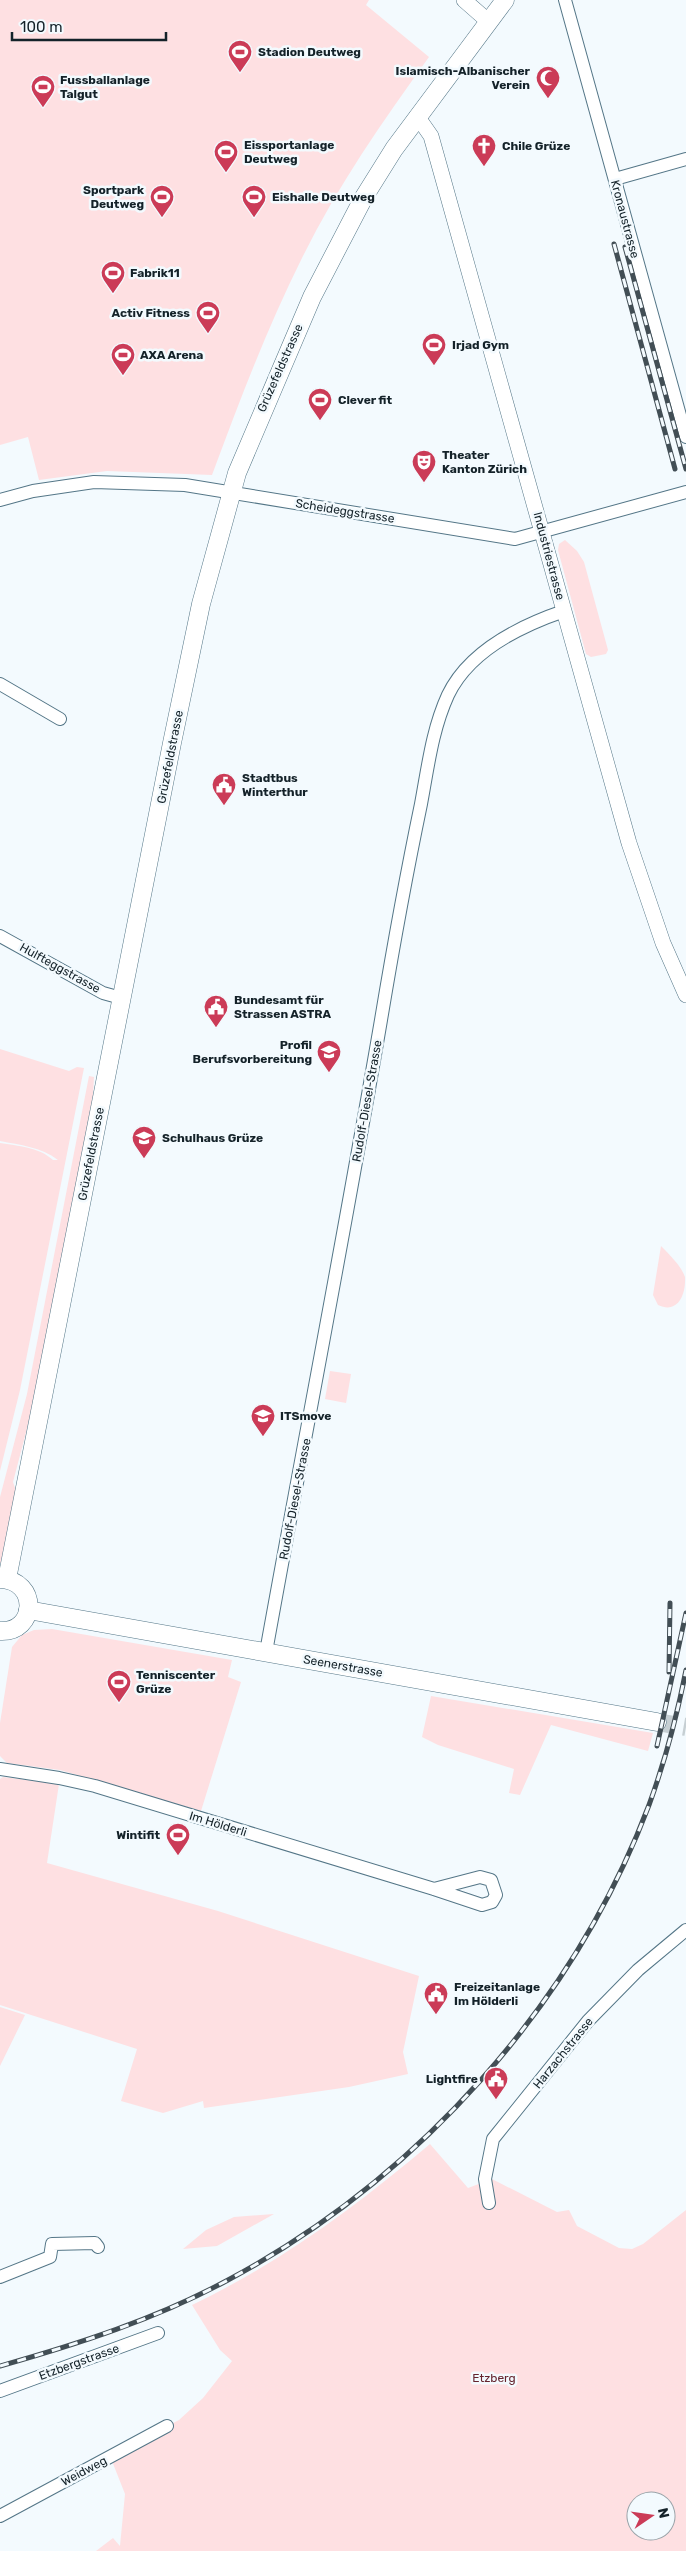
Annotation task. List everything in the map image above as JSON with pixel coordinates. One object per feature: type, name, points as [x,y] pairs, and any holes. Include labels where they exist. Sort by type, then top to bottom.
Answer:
[{"type":"main road","name":"Grüzefeldstrasse","points":[[4,1579],[201,604],[231,492],[268,395],[312,297],[364,197],[417,116],[505,0]]},
{"type":"main road","points":[[0,1631],[13,1629],[20,1625],[28,1610],[26,1594],[15,1582],[4,1579]]},
{"type":"main road","name":"Seenerstrasse","points":[[28,1610],[657,1722]]},
{"type":"street","points":[[464,0],[489,22]]},
{"type":"street","name":"Kronaustrasse","points":[[565,0],[686,437]]},
{"type":"street","name":"Industriestrasse","points":[[417,116],[431,136],[631,852],[663,943],[686,995]]},
{"type":"street","points":[[615,179],[686,159]]},
{"type":"street","name":"Scheideggstrasse","points":[[0,500],[43,490],[103,482],[186,485],[515,539],[686,492]]},
{"type":"street","name":"Rudolf-Diesel-Strasse","points":[[266,1652],[329,1317],[395,938],[435,729],[450,692],[470,664],[500,639],[527,625],[564,611]]},
{"type":"street","points":[[0,684],[60,719]]},
{"type":"street","name":"Hulfteggstrasse","points":[[0,936],[103,993],[121,998]]},
{"type":"street","name":"Im Hölderli","points":[[0,1769],[96,1786],[434,1889]]},
{"type":"street","name":"Harzachstrasse","points":[[489,2203],[486,2179],[493,2139],[588,2020],[638,1970],[686,1930]]},
{"type":"street","points":[[0,2277],[50,2257],[52,2244],[95,2243],[98,2247]]},
{"type":"street","name":"Etzbergstrasse","points":[[0,2391],[158,2334]]},
{"type":"street","name":"Weidweg","points":[[0,2516],[167,2426]]},
{"type":"green space","name":"Sportpark Deutweg","points":[[0,0],[369,0],[366,5],[429,57],[361,155],[330,206],[289,284],[265,338],[212,475],[107,471],[39,480],[28,437],[0,445]]},
{"type":"green space","points":[[565,540],[577,551],[584,562],[608,650],[606,654],[591,657],[586,654],[558,550],[559,544]]},
{"type":"green space","points":[[0,1049],[69,1071],[77,1067],[84,1068],[20,1390],[0,1471],[0,1143],[35,1150],[53,1160],[58,1160],[37,1149],[0,1141]]},
{"type":"green space","points":[[89,1076],[94,1077],[92,1114],[35,1398],[13,1482],[17,1494],[2,1563],[0,1563],[0,1497],[27,1394]]},
{"type":"green space","points":[[661,1246],[678,1265],[685,1277],[682,1297],[679,1302],[670,1307],[658,1305],[653,1295]]},
{"type":"green space","points":[[330,1371],[351,1374],[346,1403],[325,1399]]},
{"type":"green space","name":"Tenniscenter Grüze","points":[[52,1629],[232,1660],[228,1677],[241,1682],[201,1811],[60,1770],[7,1763],[0,1756],[0,1723],[12,1647],[22,1635],[34,1630]]},
{"type":"green space","points":[[431,1696],[653,1733],[648,1751],[551,1725],[520,1795],[509,1793],[514,1769],[438,1745],[422,1737]]},
{"type":"green space","points":[[3,1777],[59,1784],[47,1863],[218,1911],[419,1976],[403,2052],[408,2074],[349,2087],[204,2108],[203,2101],[163,2113],[121,2101],[137,2049],[0,2005],[0,1779]]},
{"type":"green space","points":[[0,2007],[25,2015],[0,2066]]},
{"type":"green space","name":"Etzberg","points":[[430,2144],[468,2188],[492,2179],[557,2212],[569,2210],[577,2226],[619,2248],[632,2249],[643,2244],[686,2210],[686,2551],[96,2551],[113,2538],[120,2546],[125,2494],[110,2456],[179,2420],[203,2398],[232,2361],[220,2350],[192,2305],[256,2271],[286,2252],[345,2212]]},
{"type":"green space","points":[[274,2214],[217,2246],[183,2249],[206,2230],[234,2217]]},
{"type":"tunnel","points":[[657,1722],[686,1727]]},
{"type":"railway","points":[[614,244],[675,469]]},
{"type":"railway","points":[[625,247],[686,469]]},
{"type":"railway","points":[[669,1672],[670,1603]]},
{"type":"railway","points":[[657,1746],[686,1613]]},
{"type":"railway","points":[[0,2366],[58,2349],[145,2319],[228,2280],[297,2239],[363,2191],[424,2138],[481,2080],[532,2017],[578,1950],[617,1879],[649,1805],[670,1738],[686,1670]]},
{"type":"place","name":"Stadion Deutweg","points":[[240,73]]},
{"type":"place","name":"Islamisch-Albanischer Verein","points":[[548,99]]},
{"type":"place","name":"Fussballanlage Talgut","points":[[43,108]]},
{"type":"place","name":"Chile Grüze","points":[[484,167]]},
{"type":"place","name":"Eissportanlage Deutweg","points":[[226,173]]},
{"type":"place","name":"Sportpark Deutweg","points":[[162,218]]},
{"type":"place","name":"Eishalle Deutweg","points":[[254,218]]},
{"type":"place","name":"Fabrik11","points":[[113,294]]},
{"type":"place","name":"Activ Fitness","points":[[208,334]]},
{"type":"place","name":"Irjad Gym","points":[[434,366]]},
{"type":"place","name":"AXA Arena","points":[[123,376]]},
{"type":"place","name":"Clever fit","points":[[320,421]]},
{"type":"place","name":"Theater Kanton Zürich","points":[[424,483]]},
{"type":"place","name":"Stadtbus Winterthur","points":[[224,806]]},
{"type":"place","name":"Bundesamt für Strassen ASTRA","points":[[216,1028]]},
{"type":"place","name":"Profil Berufsvorbereitung","points":[[329,1073]]},
{"type":"place","name":"Schulhaus Grüze","points":[[144,1159]]},
{"type":"place","name":"ITSmove","points":[[263,1437]]},
{"type":"place","name":"Tenniscenter Grüze","points":[[119,1703]]},
{"type":"place","name":"Wintifit","points":[[178,1856]]},
{"type":"place","name":"Freizeitanlage Im Hölderli","points":[[436,2015]]},
{"type":"place","name":"Lightfire","points":[[496,2100]]}]
